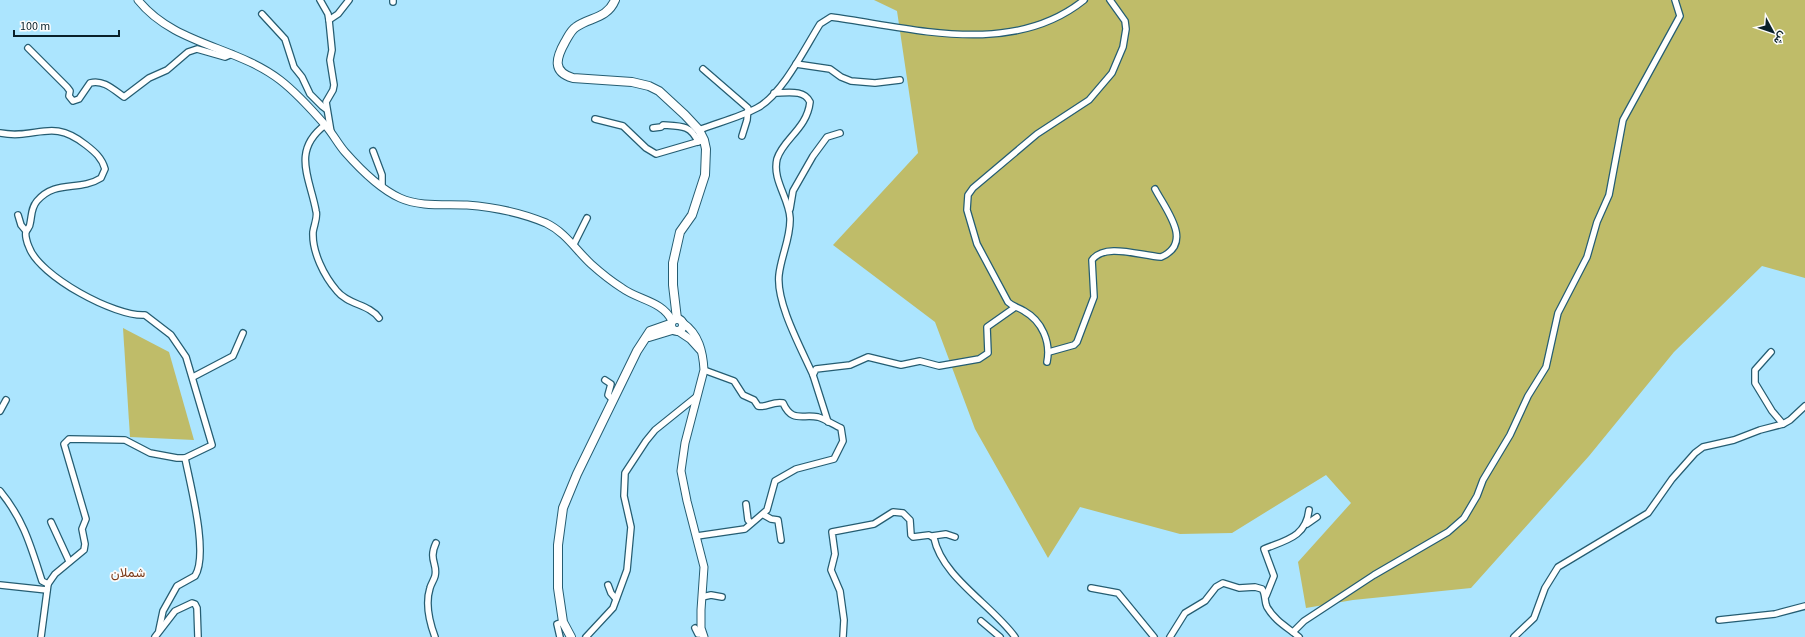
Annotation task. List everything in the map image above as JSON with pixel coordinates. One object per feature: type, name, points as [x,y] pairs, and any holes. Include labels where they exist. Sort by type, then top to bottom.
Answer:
[{"type":"main road","points":[[571,637],[563,622],[558,588],[558,545],[563,508],[577,474],[614,400],[632,359],[644,339],[650,331],[675,325],[673,263],[680,232],[692,215],[706,175],[706,149],[701,141],[699,130],[658,91],[649,86],[632,82],[574,78],[564,75],[559,69],[556,61],[559,53],[576,27],[601,17],[609,10],[615,0]]},
{"type":"street","points":[[138,0],[146,10],[179,33],[232,54],[255,65],[280,80],[325,125],[345,152],[382,186],[393,194],[407,200],[426,204],[477,206],[525,216],[556,229],[574,244],[590,264],[607,277],[627,292],[660,307],[669,314],[675,325],[702,352],[704,370],[685,443],[681,471],[704,567],[701,623],[703,636]]},
{"type":"street","points":[[320,0],[328,14],[332,50],[330,60],[334,85],[333,90],[326,102],[331,132]]},
{"type":"street","points":[[329,20],[338,14],[349,0]]},
{"type":"street","points":[[699,130],[748,112],[764,104],[796,64],[820,24],[831,18],[943,34],[1012,33],[1047,22],[1072,10],[1084,0]]},
{"type":"street","points":[[1047,362],[1049,352],[1046,336],[1038,323],[1023,310],[1014,308],[1008,302],[977,244],[967,210],[968,195],[973,188],[1032,138],[1089,100],[1112,73],[1123,47],[1126,30],[1125,21],[1110,0]]},
{"type":"street","points":[[1292,632],[1304,621],[1374,575],[1448,532],[1464,518],[1474,502],[1483,480],[1510,435],[1528,396],[1546,366],[1558,313],[1587,257],[1597,222],[1609,195],[1623,120],[1680,16],[1675,0]]},
{"type":"street","points":[[262,14],[285,39],[294,67],[302,77],[310,94],[326,109]]},
{"type":"street","points":[[28,48],[68,87],[69,96],[73,101],[80,99],[90,83],[95,81],[102,82],[124,97],[149,78],[167,70],[188,52],[197,49],[225,57],[232,54]]},
{"type":"street","points":[[796,64],[830,69],[841,77],[851,81],[875,83],[900,80]]},
{"type":"street","points":[[703,68],[748,108],[742,136]]},
{"type":"street","points":[[774,93],[802,93],[808,97],[810,102],[810,108],[801,126],[781,151],[777,161],[777,176],[789,211],[790,220],[779,273],[780,293],[813,375],[828,422]]},
{"type":"street","points":[[595,119],[623,126],[646,148],[656,154],[701,141],[685,128],[663,125],[661,127],[653,128]]},
{"type":"street","points":[[325,125],[314,134],[304,151],[311,194],[317,212],[313,233],[316,252],[328,280],[338,292],[347,300],[374,311],[379,318]]},
{"type":"street","points":[[0,133],[17,136],[44,131],[63,131],[77,138],[103,163],[105,169],[103,174],[96,181],[81,186],[62,186],[47,192],[33,206],[31,222],[26,231],[28,246],[33,256],[51,274],[82,295],[134,316],[145,315],[171,335],[186,357],[212,445],[185,458],[157,455],[125,440],[68,439],[64,444],[86,519],[82,529],[85,544],[84,550],[69,561],[53,576],[48,587],[42,637]]},
{"type":"street","points":[[789,211],[793,191],[810,161],[827,137],[840,132]]},
{"type":"street","points":[[373,151],[382,175],[382,186]]},
{"type":"street","points":[[1049,352],[1074,345],[1077,342],[1094,297],[1092,260],[1095,256],[1108,250],[1161,256],[1169,253],[1174,248],[1177,240],[1177,232],[1155,189]]},
{"type":"street","points":[[18,215],[20,226],[26,231]]},
{"type":"street","points":[[574,244],[587,218]]},
{"type":"street","points":[[813,375],[816,369],[850,365],[868,357],[901,365],[920,361],[939,366],[979,359],[988,354],[987,327],[1014,308]]},
{"type":"street","points":[[193,377],[233,356],[243,333]]},
{"type":"street","points":[[1771,352],[1755,370],[1755,383],[1772,411],[1782,424]]},
{"type":"street","points":[[697,536],[745,529],[751,523],[764,515],[776,481],[779,478],[808,464],[834,459],[843,442],[841,428],[818,417],[807,418],[792,415],[786,410],[783,403],[775,402],[761,407],[758,406],[754,400],[743,395],[734,381],[704,370]]},
{"type":"street","points":[[605,380],[611,384],[608,395],[614,400]]},
{"type":"street","points":[[586,637],[610,610],[616,599],[627,570],[630,544],[630,518],[623,489],[625,473],[655,430],[696,397]]},
{"type":"street","points":[[0,411],[6,400]]},
{"type":"street","points":[[1514,637],[1534,618],[1545,588],[1558,567],[1648,513],[1672,479],[1695,453],[1704,447],[1734,440],[1760,430],[1782,424],[1790,420],[1805,406]]},
{"type":"street","points":[[159,630],[163,611],[177,586],[195,576],[198,567],[199,531],[185,458]]},
{"type":"street","points":[[0,491],[16,512],[23,525],[42,581],[48,587]]},
{"type":"street","points":[[746,504],[748,520],[751,523]]},
{"type":"street","points":[[1307,524],[1309,510]]},
{"type":"street","points":[[843,637],[844,620],[840,592],[831,570],[835,554],[832,532],[870,526],[888,514],[898,512],[903,513],[910,520],[911,535],[913,536],[946,534],[954,537]]},
{"type":"street","points":[[764,515],[771,519],[778,520],[781,540]]},
{"type":"street","points":[[1265,598],[1274,576],[1264,550],[1293,537],[1317,517]]},
{"type":"street","points":[[51,522],[69,561]]},
{"type":"street","points":[[932,536],[940,554],[956,577],[995,614],[1015,637]]},
{"type":"street","points":[[435,637],[427,607],[430,586],[435,576],[432,551],[436,543]]},
{"type":"street","points":[[1170,637],[1185,613],[1205,601],[1219,585],[1223,583],[1239,588],[1258,587],[1262,589],[1266,604],[1272,615],[1281,625],[1299,637]]},
{"type":"street","points":[[0,585],[48,587]]},
{"type":"street","points":[[608,585],[611,593],[616,599]]},
{"type":"street","points":[[1091,588],[1118,593],[1154,637]]},
{"type":"street","points":[[702,597],[711,595],[722,597]]},
{"type":"street","points":[[155,637],[159,630],[176,611],[182,606],[192,603],[195,604],[197,608],[198,637]]},
{"type":"street","points":[[1719,620],[1775,614],[1805,606]]},
{"type":"street","points":[[981,621],[1000,637]]},
{"type":"street","points":[[560,637],[557,624],[563,622]]},
{"type":"street","points":[[695,628],[698,634],[703,636]]},
{"type":"shaded area","points":[[874,0],[1805,0],[1805,278],[1762,266],[1674,352],[1589,456],[1471,588],[1353,600],[1306,608],[1298,562],[1351,503],[1326,475],[1232,533],[1180,534],[1080,507],[1048,558],[975,429],[935,322],[833,245],[918,153],[897,11]]},
{"type":"shaded area","points":[[123,328],[169,352],[194,440],[130,437]]},
{"type":"district","name":"شملان","points":[[128,572]]}]
